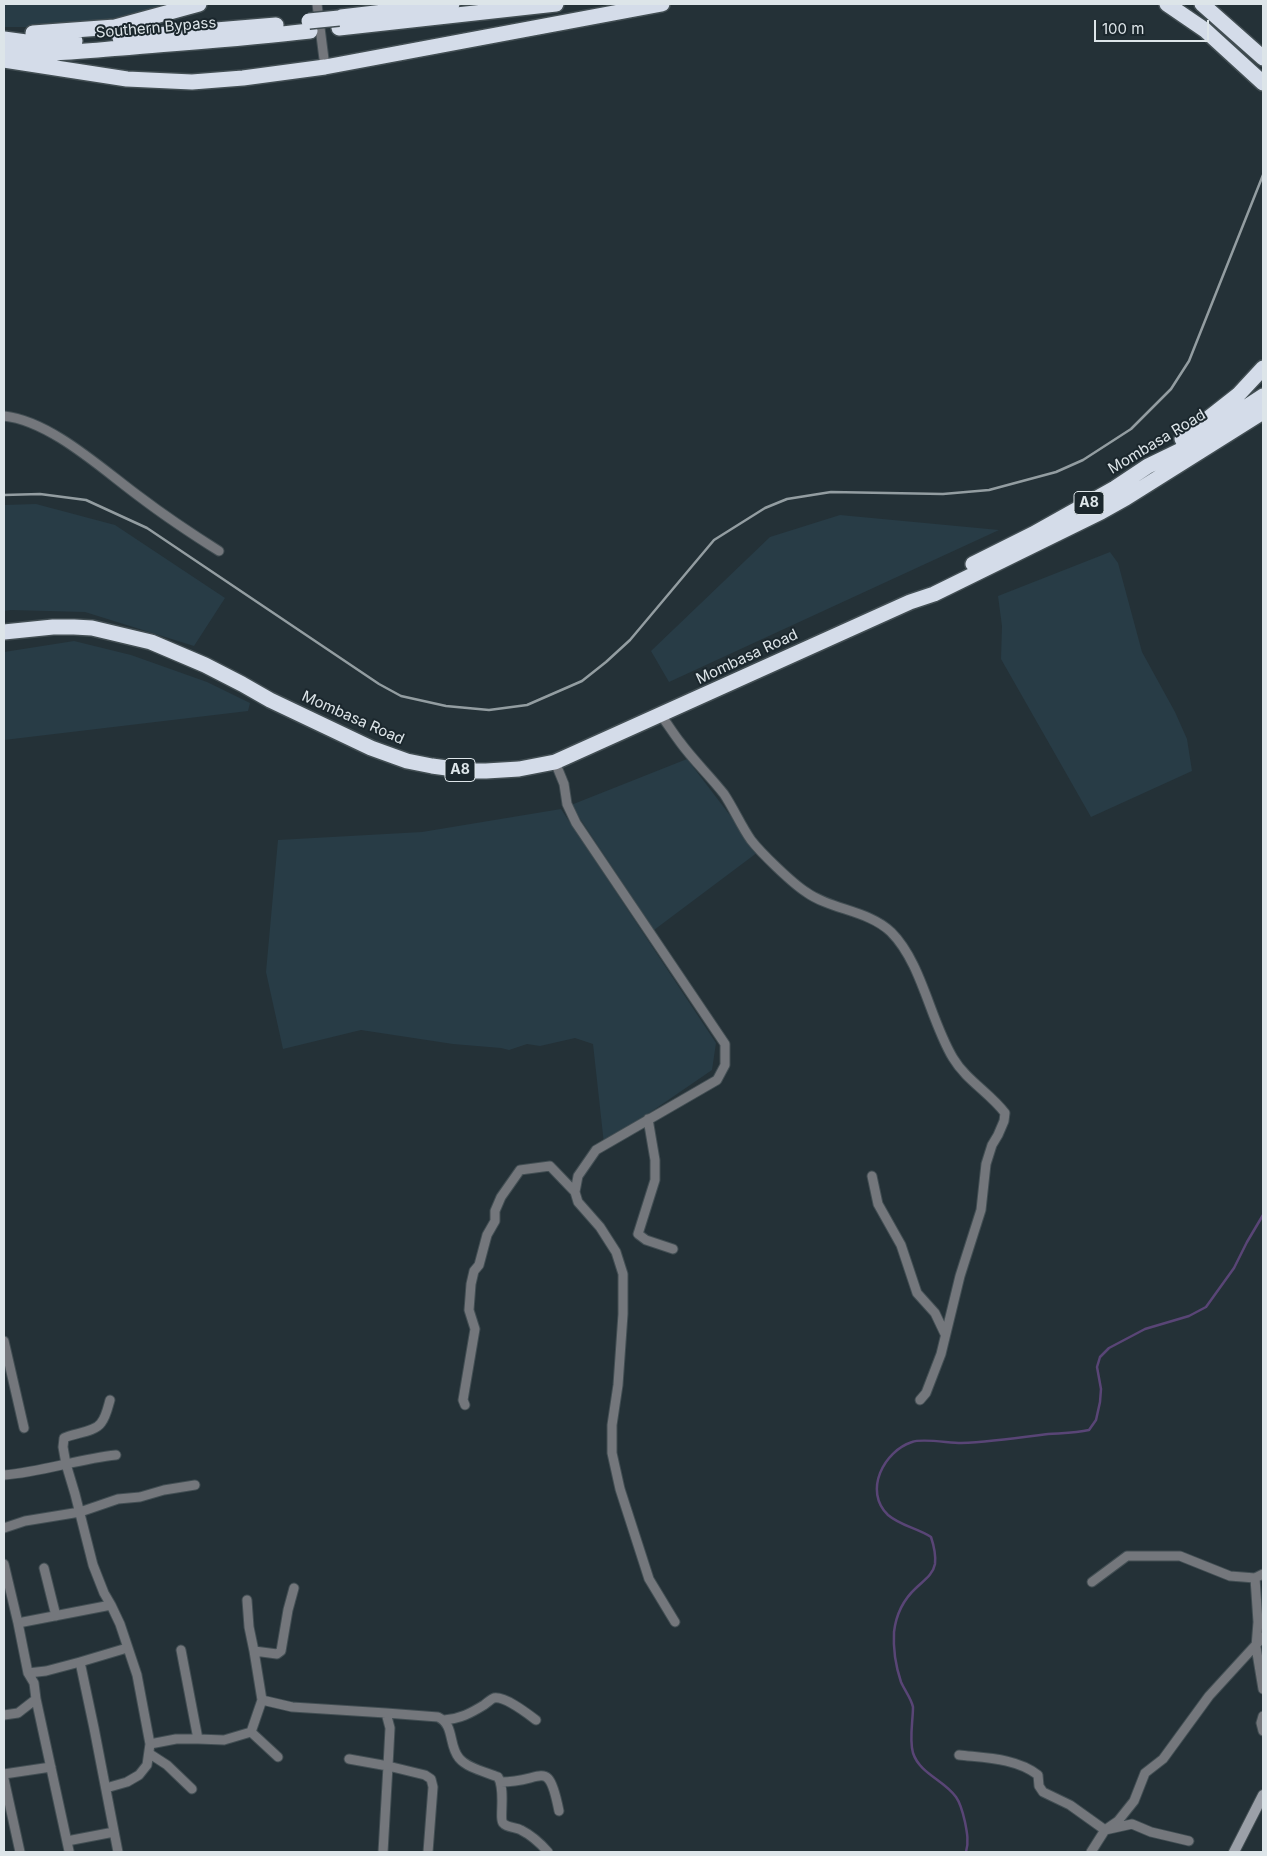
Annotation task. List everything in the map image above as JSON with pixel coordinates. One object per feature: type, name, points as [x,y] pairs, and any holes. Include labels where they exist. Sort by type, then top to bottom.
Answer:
[{"type":"highway","points":[[4,35],[115,27],[199,4]]},
{"type":"highway","points":[[339,23],[452,4]]},
{"type":"highway","points":[[309,26],[556,4]]},
{"type":"highway","points":[[4,60],[127,79],[192,82],[243,78],[325,67],[662,4]]},
{"type":"highway","points":[[1167,4],[1205,30],[1263,83]]},
{"type":"highway","points":[[1202,4],[1263,58]]},
{"type":"highway","name":"Southern Bypass","points":[[4,39],[61,42],[309,26]]},
{"type":"highway","name":"Southern Bypass","points":[[4,52],[80,51],[249,38],[309,26]]},
{"type":"highway","points":[[1148,466],[1238,395],[1263,368]]},
{"type":"highway","name":"Mombasa Road","points":[[910,602],[929,587],[1033,534],[1115,488],[1148,466],[1179,451],[1243,411],[1263,396]]},
{"type":"highway","name":"Mombasa Road","points":[[4,632],[53,626],[92,628],[151,642],[205,665],[270,700],[360,743],[407,761],[469,771],[519,769],[555,762],[910,602],[934,594],[1101,512],[1263,412]]},
{"type":"main road","points":[[1234,1852],[1263,1795]]},
{"type":"street","points":[[317,4],[325,67]]},
{"type":"street","points":[[4,416],[31,423],[48,431],[83,453],[141,498],[219,551]]},
{"type":"street","points":[[660,714],[679,742],[705,770],[725,796],[750,838],[761,852],[804,891],[820,901],[846,909],[882,925],[892,933],[915,970],[942,1036],[954,1059],[966,1074],[998,1103],[1005,1113],[1004,1122],[992,1145],[986,1164],[981,1210],[960,1276],[941,1354],[926,1393],[920,1400]]},
{"type":"street","points":[[555,762],[564,784],[567,804],[576,823],[725,1044],[726,1065],[717,1080],[596,1150],[578,1176],[575,1192]]},
{"type":"street","points":[[648,1119],[655,1160],[655,1180],[638,1234],[646,1240],[673,1249]]},
{"type":"street","points":[[465,1405],[463,1400],[475,1329],[469,1310],[470,1284],[474,1271],[480,1265],[487,1235],[495,1221],[495,1211],[501,1197],[520,1170],[550,1166],[575,1192],[578,1202],[600,1227],[616,1252],[623,1274],[623,1314],[618,1385],[612,1425],[612,1454],[620,1489],[650,1579],[675,1622]]},
{"type":"street","points":[[872,1176],[878,1204],[901,1245],[917,1293],[935,1314],[945,1334]]},
{"type":"street","points":[[4,1341],[24,1428]]},
{"type":"street","points":[[106,1788],[127,1782],[138,1775],[147,1764],[150,1744],[136,1675],[111,1605],[97,1579],[63,1447],[64,1438],[75,1433],[91,1430],[101,1423],[110,1400]]},
{"type":"street","points":[[4,1475],[27,1473],[92,1458],[116,1455]]},
{"type":"street","points":[[4,1528],[25,1521],[80,1512],[118,1499],[140,1497],[164,1490],[195,1485]]},
{"type":"street","points":[[1092,1582],[1127,1556],[1180,1556],[1230,1576],[1259,1576],[1256,1647],[1263,1689]]},
{"type":"street","points":[[4,1564],[28,1673],[34,1683],[68,1841],[67,1852]]},
{"type":"street","points":[[44,1568],[56,1616]]},
{"type":"street","points":[[254,1651],[277,1654],[281,1651],[294,1588]]},
{"type":"street","points":[[247,1600],[249,1627],[262,1700],[250,1732]]},
{"type":"street","points":[[18,1623],[111,1605]]},
{"type":"street","points":[[1091,1852],[1105,1830],[1118,1821],[1134,1801],[1145,1773],[1163,1760],[1208,1696],[1256,1647],[1263,1637]]},
{"type":"street","points":[[28,1673],[46,1671],[127,1648]]},
{"type":"street","points":[[181,1650],[198,1739]]},
{"type":"street","points":[[80,1662],[118,1852]]},
{"type":"street","points":[[444,1720],[467,1716],[494,1698],[509,1702],[536,1720]]},
{"type":"street","points":[[4,1714],[18,1713],[36,1699]]},
{"type":"street","points":[[262,1700],[292,1707],[438,1717],[444,1720],[448,1726],[458,1758],[465,1763],[498,1776],[501,1782],[503,1799],[501,1820],[503,1823],[521,1829],[548,1852]]},
{"type":"street","points":[[383,1852],[390,1728],[386,1713]]},
{"type":"street","points":[[1263,1716],[1261,1723],[1263,1731]]},
{"type":"street","points":[[150,1744],[181,1739],[224,1740],[250,1732]]},
{"type":"street","points":[[250,1732],[278,1757]]},
{"type":"street","points":[[150,1754],[167,1765],[192,1789]]},
{"type":"street","points":[[958,1755],[999,1759],[1030,1769],[1038,1775],[1039,1786],[1043,1792],[1070,1805],[1105,1830],[1132,1824],[1151,1832],[1189,1841]]},
{"type":"street","points":[[349,1759],[425,1775],[431,1780],[433,1787],[428,1852]]},
{"type":"street","points":[[4,1774],[51,1767]]},
{"type":"street","points":[[501,1782],[526,1780],[544,1775],[550,1778],[559,1811]]},
{"type":"street","points":[[4,1779],[20,1852]]},
{"type":"street","points":[[68,1841],[114,1832]]},
{"type":"shaded area","points":[[4,4],[174,4],[76,27],[4,27]]},
{"type":"shaded area","points":[[36,504],[115,525],[225,598],[194,646],[85,612],[4,611],[4,505]]},
{"type":"shaded area","points":[[840,515],[999,530],[669,682],[651,651],[770,537]]},
{"type":"shaded area","points":[[1110,552],[1118,563],[1142,652],[1175,712],[1187,739],[1192,771],[1091,817],[1001,659],[1002,626],[998,596]]},
{"type":"shaded area","points":[[74,641],[131,655],[207,682],[250,703],[248,711],[4,740],[4,652]]},
{"type":"shaded area","points":[[687,759],[758,852],[654,930],[571,805]]},
{"type":"shaded area","points":[[561,809],[716,1043],[712,1070],[604,1144],[593,1044],[575,1038],[540,1046],[527,1044],[509,1050],[453,1044],[361,1030],[283,1049],[266,972],[278,840],[422,832]]},
{"type":"waterway","points":[[966,1852],[968,1841],[963,1812],[958,1800],[951,1791],[921,1766],[913,1753],[911,1736],[913,1707],[901,1682],[894,1651],[894,1632],[899,1614],[904,1602],[934,1568],[934,1547],[931,1537],[888,1515],[877,1495],[880,1473],[893,1454],[902,1447],[916,1441],[961,1443],[1089,1430],[1096,1420],[1100,1402],[1101,1389],[1097,1367],[1100,1357],[1109,1348],[1145,1329],[1189,1316],[1206,1307],[1234,1268],[1263,1215]]},
{"type":"railway","points":[[4,495],[40,494],[86,500],[147,528],[379,684],[401,696],[446,706],[489,710],[527,705],[582,681],[606,662],[630,640],[714,540],[765,508],[787,499],[831,492],[943,494],[989,490],[1056,472],[1083,460],[1131,429],[1171,389],[1189,361],[1263,175]]}]
